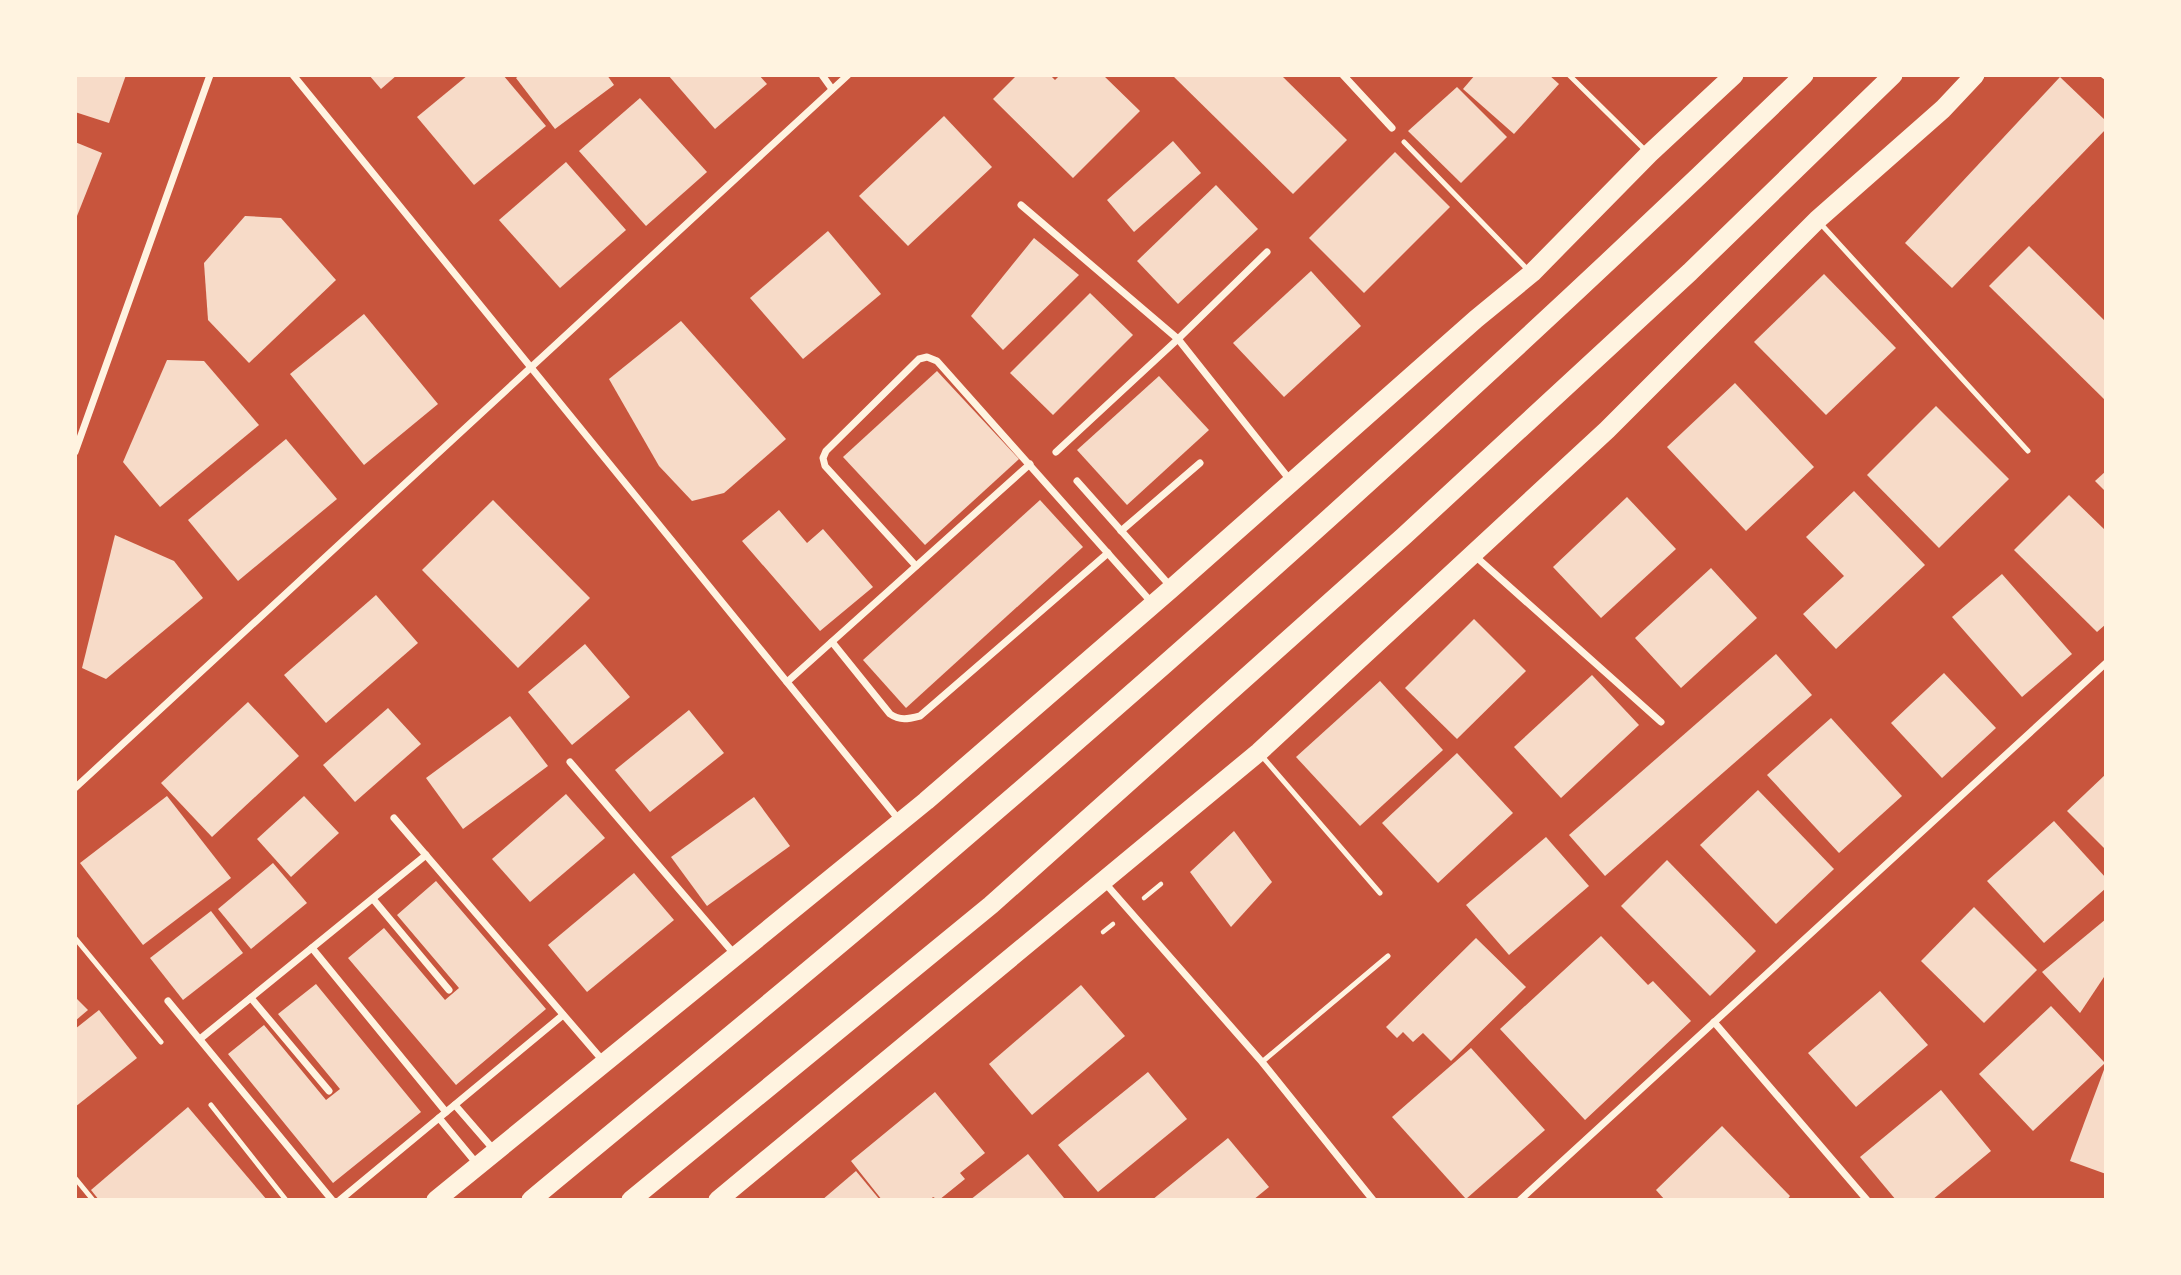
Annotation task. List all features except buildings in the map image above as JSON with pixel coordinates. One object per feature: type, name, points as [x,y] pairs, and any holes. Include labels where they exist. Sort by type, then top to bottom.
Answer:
[{"type":"highway","points":[[436,1200],[900,821],[1172,588],[1476,319],[1532,273],[1649,154],[1734,75]]},
{"type":"highway","points":[[531,1200],[937,862],[1367,485],[1648,226],[1804,75]]},
{"type":"highway","points":[[631,1200],[991,905],[1404,536],[1690,272],[1894,75]]},
{"type":"highway","points":[[718,1200],[1259,752],[1607,430],[1817,220],[1943,109],[1975,75]]},
{"type":"street","points":[[75,452],[210,75]]},
{"type":"street","points":[[293,75],[900,821]]},
{"type":"street","points":[[822,75],[832,89]]},
{"type":"street","points":[[75,788],[848,75]]},
{"type":"street","points":[[1343,75],[1392,128]]},
{"type":"street","points":[[1021,205],[1178,339],[1293,483]]},
{"type":"street","points":[[1056,452],[1267,252]]},
{"type":"street","points":[[916,566],[825,466],[822,458],[919,359],[927,357],[937,361],[1153,604]]},
{"type":"street","points":[[1121,531],[1200,463]]},
{"type":"street","points":[[787,682],[1030,464]]},
{"type":"street","points":[[1077,481],[1172,588]]},
{"type":"street","points":[[832,642],[890,714],[897,719],[920,716],[1108,553]]},
{"type":"street","points":[[1473,554],[1661,722]]},
{"type":"street","points":[[1520,1200],[2106,663]]},
{"type":"street","points":[[570,762],[736,956]]},
{"type":"street","points":[[394,818],[604,1063]]},
{"type":"street","points":[[200,1040],[426,855]]},
{"type":"street","points":[[1105,882],[1262,1062],[1373,1200]]},
{"type":"street","points":[[373,899],[449,990]]},
{"type":"street","points":[[312,948],[446,1112]]},
{"type":"street","points":[[251,998],[329,1091]]},
{"type":"street","points":[[168,1001],[332,1200]]},
{"type":"street","points":[[340,1200],[563,1015]]},
{"type":"street","points":[[1714,1021],[1867,1200]]},
{"type":"street","points":[[455,1105],[495,1151]]},
{"type":"street","points":[[439,1118],[477,1165]]},
{"type":"lane","points":[[1570,75],[1649,154]]},
{"type":"lane","points":[[1404,142],[1532,273]]},
{"type":"lane","points":[[1817,220],[2028,452]]},
{"type":"lane","points":[[1259,752],[1380,893]]},
{"type":"lane","points":[[75,938],[161,1042]]},
{"type":"lane","points":[[1262,1062],[1388,956]]},
{"type":"lane","points":[[211,1105],[286,1200]]},
{"type":"lane","points":[[75,1178],[93,1200]]}]
